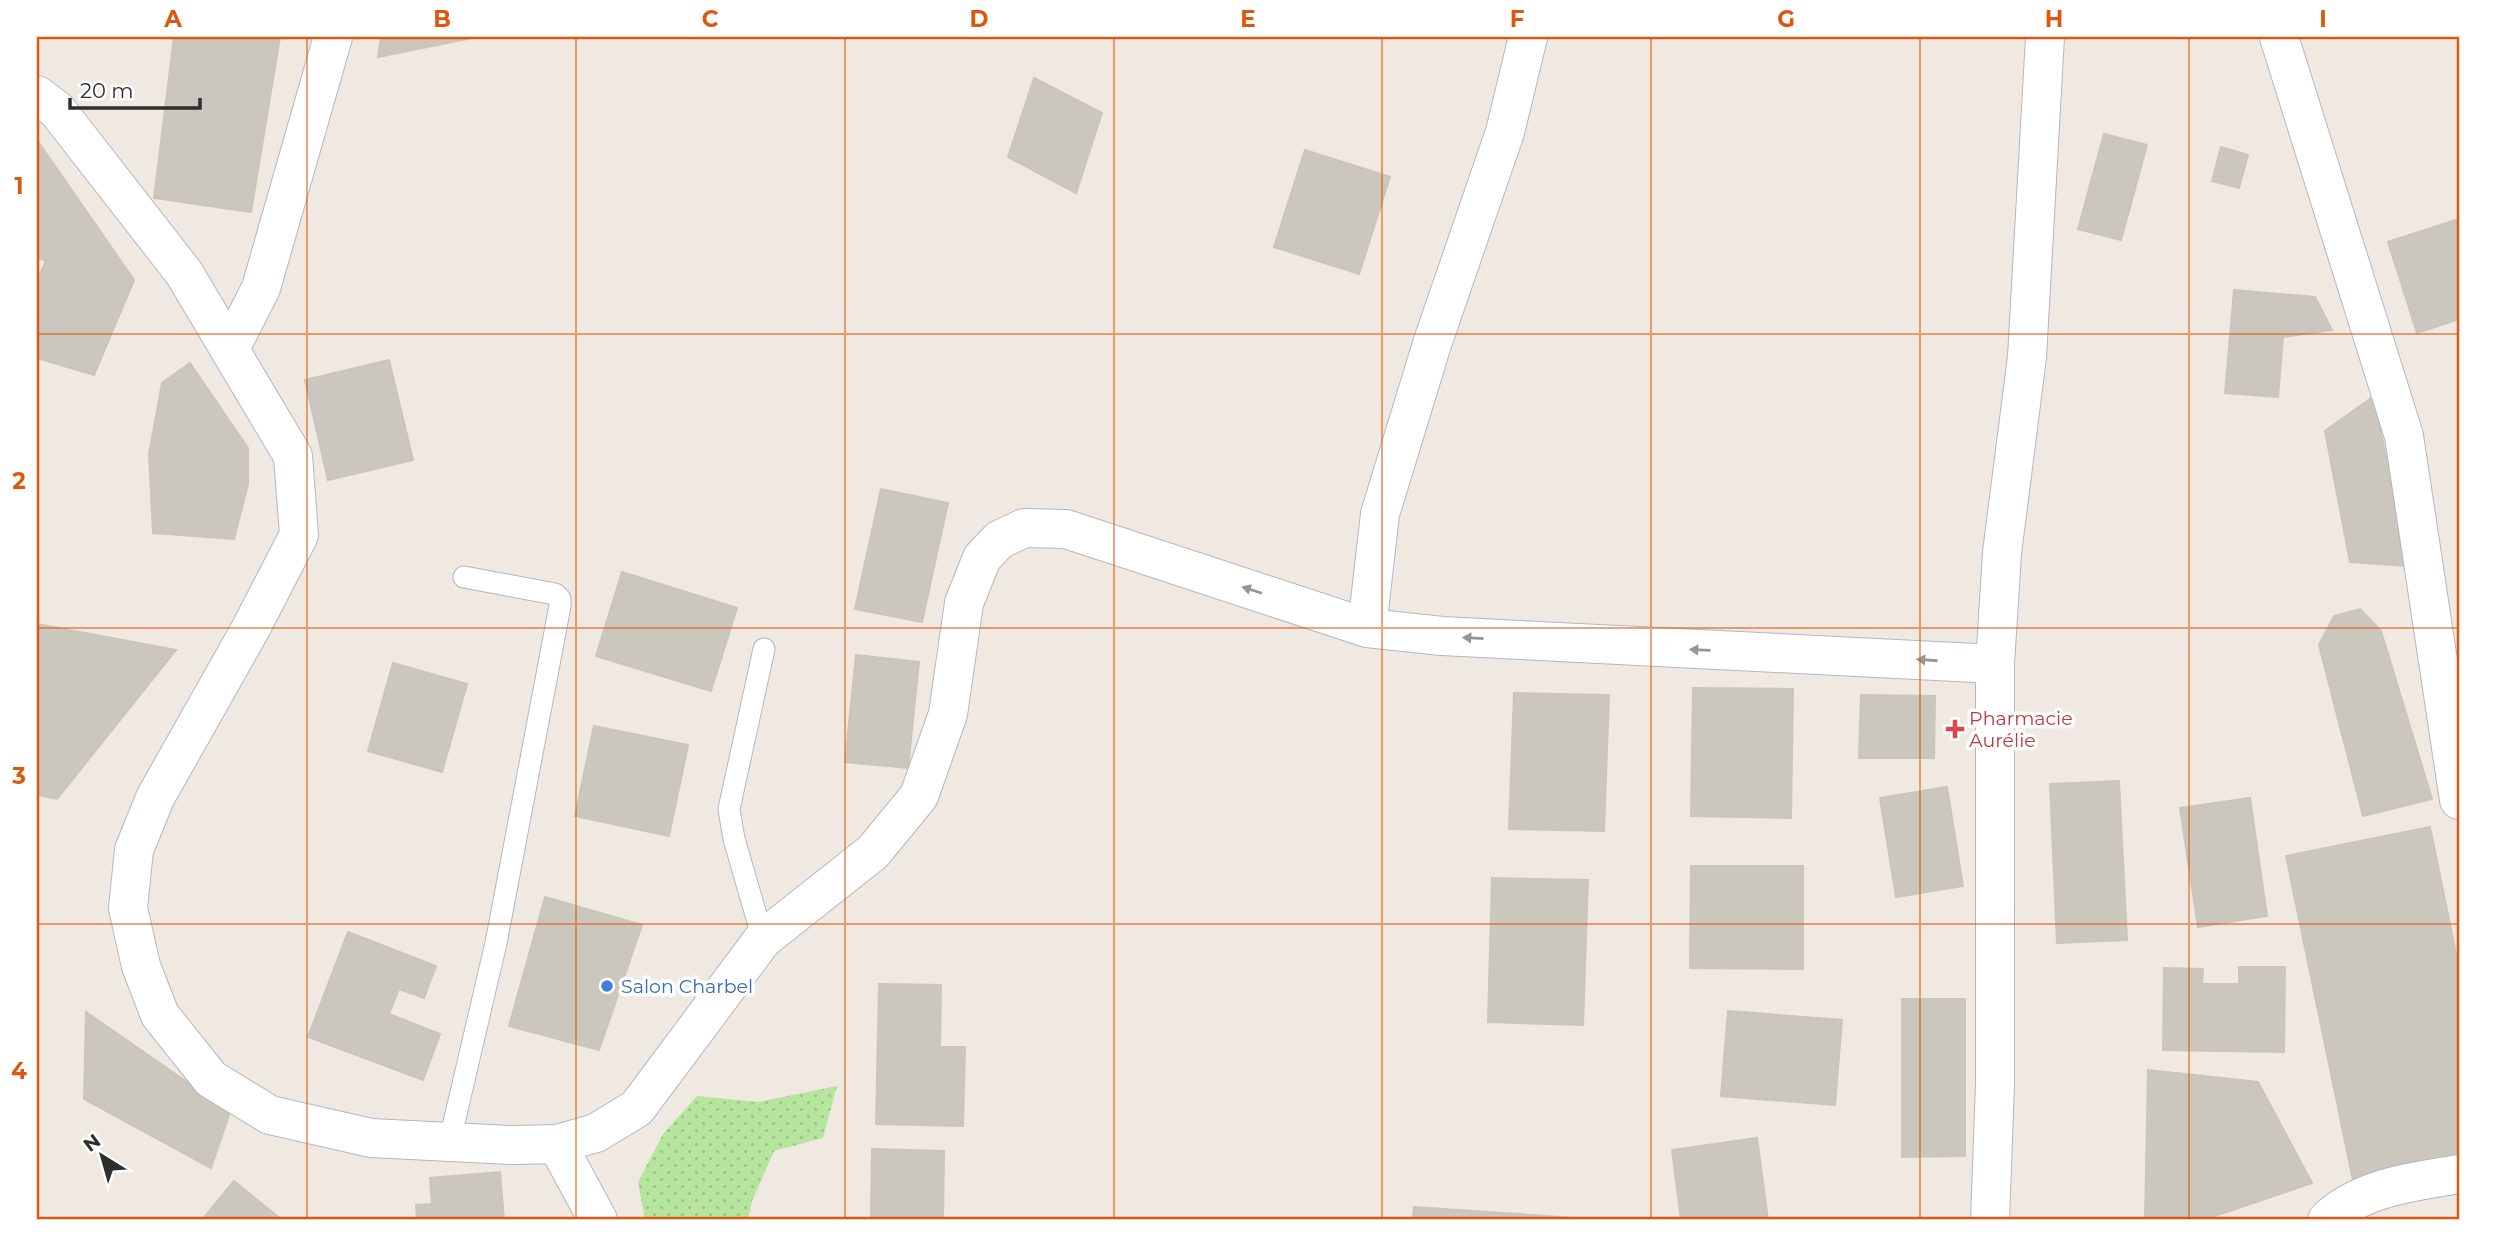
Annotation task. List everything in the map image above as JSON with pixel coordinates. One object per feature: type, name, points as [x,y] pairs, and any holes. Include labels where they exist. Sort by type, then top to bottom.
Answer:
[{"type":"street","points":[[230,349],[261,288],[333,37]]},
{"type":"street","points":[[1367,628],[1380,514],[1432,344],[1504,132],[1528,37]]},
{"type":"street","points":[[1990,1220],[1995,1084],[1996,664],[2002,553],[2027,357],[2045,37]]},
{"type":"street","points":[[2278,37],[2404,436],[2459,800]]},
{"type":"street","points":[[37,95],[57,110],[184,273],[293,456],[299,535],[251,628],[155,798],[134,850],[128,908],[141,966],[160,1015],[211,1079],[270,1115],[371,1138],[449,1144],[557,1144],[596,1133],[636,1108],[762,939],[873,852],[919,796],[948,714],[964,603],[982,558],[999,540],[1024,528],[1066,529],[1367,628],[1469,638],[1996,664]]},
{"type":"street","points":[[557,1144],[598,1220]]},
{"type":"street","points":[[2327,1220],[2337,1210],[2393,1186],[2459,1174]]},
{"type":"lane","points":[[449,1144],[496,943],[560,606],[560,599],[555,594],[464,577]]},
{"type":"lane","points":[[762,939],[734,839],[729,808],[764,649]]},
{"type":"green space","points":[[837,1086],[823,1138],[774,1151],[752,1201],[748,1220],[645,1220],[638,1182],[663,1134],[697,1096],[758,1102]]},
{"type":"building","points":[[174,37],[280,37],[251,212],[154,198]]},
{"type":"building","points":[[381,37],[477,37],[378,57]]},
{"type":"building","points":[[1034,78],[1102,113],[1076,193],[1008,157]]},
{"type":"building","points":[[2104,134],[2147,145],[2121,240],[2078,229]]},
{"type":"building","points":[[37,140],[134,280],[94,375],[37,358],[37,281],[46,261],[37,257]]},
{"type":"building","points":[[2221,147],[2248,155],[2239,188],[2212,181]]},
{"type":"building","points":[[1305,150],[1390,177],[1359,274],[1274,247]]},
{"type":"building","points":[[2459,219],[2459,319],[2417,333],[2388,242]]},
{"type":"building","points":[[2234,290],[2315,297],[2332,330],[2283,337],[2278,397],[2225,393]]},
{"type":"building","points":[[389,360],[413,460],[328,480],[305,380]]},
{"type":"building","points":[[190,363],[248,448],[248,484],[234,539],[153,533],[149,454],[162,383]]},
{"type":"building","points":[[2374,396],[2407,566],[2350,562],[2325,431]]},
{"type":"building","points":[[881,489],[948,503],[922,622],[855,609]]},
{"type":"building","points":[[622,572],[737,608],[711,691],[596,656]]},
{"type":"building","points":[[2360,609],[2381,631],[2432,799],[2363,816],[2319,645],[2334,616]]},
{"type":"building","points":[[37,624],[176,650],[57,799],[37,795]]},
{"type":"building","points":[[856,655],[919,662],[908,768],[845,762]]},
{"type":"building","points":[[393,663],[467,684],[442,772],[368,751]]},
{"type":"building","points":[[1693,688],[1793,689],[1791,818],[1691,816]]},
{"type":"building","points":[[1514,693],[1609,695],[1604,831],[1509,829]]},
{"type":"building","points":[[1861,695],[1935,696],[1934,758],[1859,758]]},
{"type":"building","points":[[594,726],[688,745],[669,836],[575,816]]},
{"type":"building","points":[[2119,781],[2127,940],[2057,943],[2050,784]]},
{"type":"building","points":[[1947,787],[1963,886],[1896,897],[1880,798]]},
{"type":"building","points":[[2250,798],[2267,916],[2198,927],[2180,808]]},
{"type":"building","points":[[2430,827],[2459,968],[2459,1158],[2354,1185],[2286,856]]},
{"type":"building","points":[[1691,866],[1803,866],[1803,969],[1690,968]]},
{"type":"building","points":[[1492,878],[1588,880],[1583,1025],[1488,1022]]},
{"type":"building","points":[[545,897],[642,925],[599,1050],[509,1026]]},
{"type":"building","points":[[348,932],[436,966],[424,998],[399,989],[389,1014],[440,1034],[423,1080],[308,1037]]},
{"type":"building","points":[[2239,967],[2285,967],[2284,1052],[2163,1050],[2164,968],[2203,969],[2202,984],[2239,984]]},
{"type":"building","points":[[879,984],[941,985],[940,1047],[965,1047],[963,1126],[876,1124]]},
{"type":"building","points":[[1902,999],[1965,999],[1965,1156],[1902,1157]]},
{"type":"building","points":[[1728,1011],[1842,1020],[1835,1105],[1721,1096]]},
{"type":"building","points":[[86,1012],[230,1112],[211,1168],[84,1099]]},
{"type":"building","points":[[2148,1070],[2258,1082],[2312,1183],[2203,1220],[2145,1220]]},
{"type":"building","points":[[1757,1138],[1768,1220],[1681,1220],[1672,1150]]},
{"type":"building","points":[[872,1149],[944,1151],[943,1220],[871,1220]]},
{"type":"building","points":[[500,1172],[504,1220],[417,1220],[416,1205],[432,1204],[430,1178]]},
{"type":"building","points":[[234,1181],[282,1220],[202,1220]]},
{"type":"building","points":[[1414,1207],[1606,1220],[1413,1220]]},
{"type":"place","name":"Pharmacie Aurélie","points":[[1955,729]]},
{"type":"place","name":"Salon Charbel","points":[[607,986]]}]
